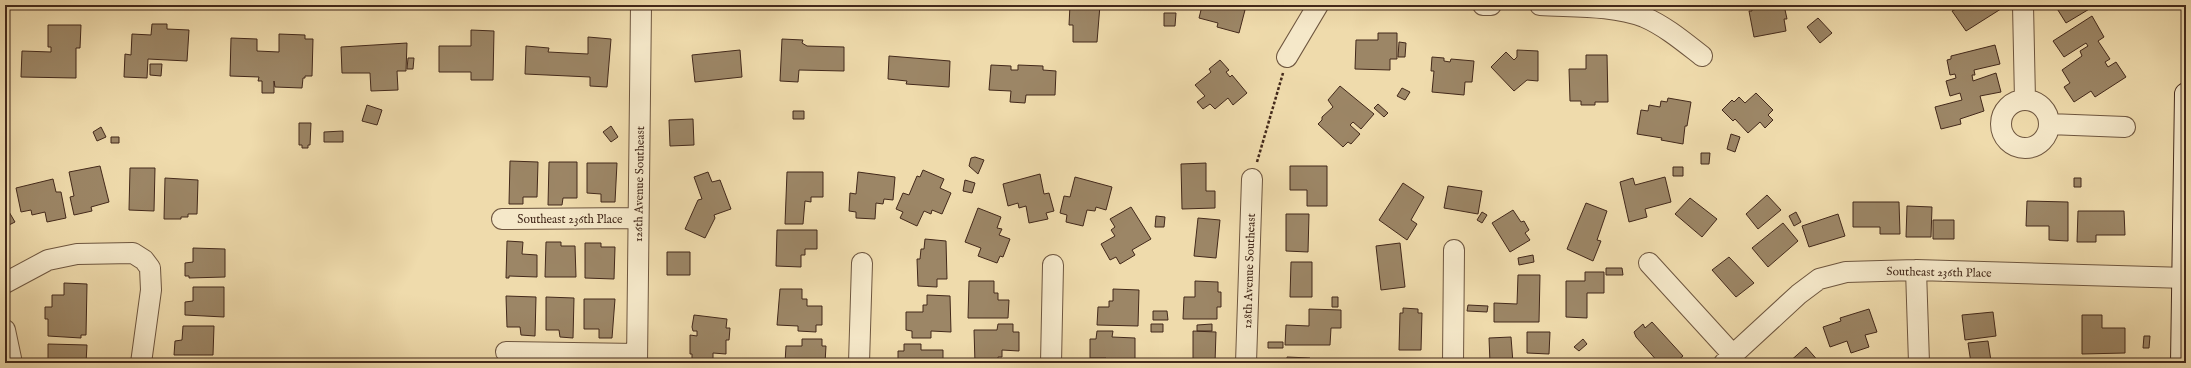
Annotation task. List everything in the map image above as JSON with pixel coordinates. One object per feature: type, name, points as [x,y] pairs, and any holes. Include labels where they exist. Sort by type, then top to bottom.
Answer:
[{"type":"main road","points":[[2182,363],[2186,94]]},
{"type":"street","name":"126th Avenue Southeast","points":[[637,358],[641,5]]},
{"type":"street","points":[[1287,57],[1318,5]]},
{"type":"street","points":[[1483,5],[1491,5]]},
{"type":"street","points":[[1540,5],[1602,8],[1643,17],[1669,31],[1702,56]]},
{"type":"street","points":[[2023,5],[2025,100]]},
{"type":"street","points":[[2025,100],[2034,102],[2042,108],[2047,115],[2049,124],[2047,134],[2042,141],[2034,146],[2020,147],[2008,141],[2002,129],[2003,115],[2008,107],[2016,102],[2025,100]]},
{"type":"street","points":[[2049,124],[2125,127]]},
{"type":"street","name":"128th Avenue Southeast","points":[[1246,363],[1252,178]]},
{"type":"street","name":"Southeast 236th Place","points":[[502,219],[638,218]]},
{"type":"street","points":[[1453,363],[1454,250]]},
{"type":"street","points":[[5,283],[48,260],[77,254],[133,254],[144,260],[150,268],[151,290],[141,363]]},
{"type":"street","points":[[859,363],[862,263]]},
{"type":"street","points":[[1649,263],[1728,359]]},
{"type":"street","points":[[1051,363],[1053,265]]},
{"type":"street","name":"Southeast 236th Place","points":[[1728,359],[1799,294],[1819,279],[1846,272],[1916,270],[2184,278]]},
{"type":"street","points":[[1916,270],[1919,363]]},
{"type":"street","points":[[5,330],[12,363]]},
{"type":"street","points":[[506,352],[637,358]]},
{"type":"path","points":[[1252,178],[1287,57]]},
{"type":"building","points":[[1070,5],[1100,5],[1097,42],[1073,42],[1073,25],[1069,25]]},
{"type":"building","points":[[1199,5],[1229,5],[1245,10],[1239,33],[1217,27],[1218,23],[1199,18],[1202,6]]},
{"type":"building","points":[[1751,5],[1784,5],[1787,19],[1784,19],[1786,31],[1754,37],[1749,11],[1752,11]]},
{"type":"building","points":[[1956,5],[2003,5],[2004,7],[1966,31],[1952,11],[1958,8]]},
{"type":"building","points":[[2059,5],[2096,5],[2066,23],[2056,7]]},
{"type":"building","points":[[1164,13],[1176,13],[1175,26],[1164,26]]},
{"type":"building","points":[[2092,16],[2104,37],[2098,41],[2110,59],[2105,62],[2108,67],[2116,62],[2126,77],[2095,97],[2091,91],[2074,102],[2064,87],[2070,83],[2062,70],[2082,56],[2080,51],[2088,46],[2086,43],[2064,57],[2053,41]]},
{"type":"building","points":[[1818,18],[1832,33],[1820,43],[1807,27]]},
{"type":"building","points":[[152,24],[167,24],[167,29],[189,30],[187,61],[148,59],[147,78],[124,77],[125,54],[131,55],[132,34],[151,35]]},
{"type":"building","points":[[48,25],[81,25],[80,48],[76,48],[76,78],[21,77],[22,51],[51,52],[51,47],[48,47]]},
{"type":"building","points":[[471,30],[494,31],[493,80],[471,80],[471,72],[439,72],[439,46],[471,46]]},
{"type":"building","points":[[1378,33],[1397,33],[1397,59],[1390,59],[1390,70],[1355,69],[1356,40],[1378,40]]},
{"type":"building","points":[[279,34],[305,35],[305,39],[313,39],[312,76],[305,76],[305,78],[303,78],[302,88],[275,87],[274,81],[274,93],[262,93],[262,81],[258,81],[259,77],[230,76],[231,38],[257,39],[257,51],[279,52]]},
{"type":"building","points":[[588,37],[611,39],[607,87],[590,86],[590,77],[525,74],[526,46],[549,48],[548,52],[588,54]]},
{"type":"building","points":[[782,39],[803,40],[802,43],[807,46],[844,47],[844,71],[799,70],[798,82],[780,81]]},
{"type":"building","points":[[1399,42],[1406,43],[1405,57],[1398,57]]},
{"type":"building","points":[[407,43],[406,71],[397,71],[398,90],[371,91],[370,73],[342,73],[341,47]]},
{"type":"building","points":[[1995,45],[2000,64],[1974,70],[1975,75],[1972,75],[1973,81],[1996,73],[2001,92],[1980,96],[1984,111],[1960,119],[1961,124],[1941,129],[1935,107],[1962,100],[1960,93],[1950,96],[1946,81],[1956,78],[1955,74],[1950,75],[1947,60],[1951,59],[1951,56]]},
{"type":"building","points":[[740,50],[742,77],[695,82],[692,55]]},
{"type":"building","points":[[1517,50],[1538,51],[1538,81],[1527,80],[1514,91],[1491,67],[1506,52],[1514,60],[1517,57]]},
{"type":"building","points":[[1586,55],[1607,55],[1608,102],[1595,102],[1595,105],[1581,105],[1581,101],[1570,101],[1569,69],[1586,69]]},
{"type":"building","points":[[889,56],[950,61],[949,87],[906,84],[907,81],[888,79]]},
{"type":"building","points":[[1432,57],[1444,58],[1444,61],[1450,62],[1451,59],[1474,61],[1472,82],[1465,82],[1464,95],[1432,92],[1434,71],[1431,71]]},
{"type":"building","points":[[408,58],[414,58],[413,69],[407,69]]},
{"type":"building","points":[[1220,60],[1229,70],[1226,72],[1230,77],[1232,75],[1247,93],[1233,105],[1228,98],[1215,109],[1210,104],[1203,109],[1197,102],[1205,96],[1195,85],[1211,72],[1209,69]]},
{"type":"building","points":[[150,64],[162,64],[161,76],[150,75]]},
{"type":"building","points":[[991,65],[1011,66],[1011,70],[1018,70],[1018,65],[1043,66],[1043,70],[1056,71],[1055,95],[1026,95],[1025,103],[1010,102],[1011,91],[989,90]]},
{"type":"building","points":[[1340,86],[1374,114],[1361,129],[1353,122],[1350,125],[1360,134],[1351,144],[1348,142],[1343,147],[1318,124],[1322,120],[1322,117],[1333,107],[1328,100]]},
{"type":"building","points":[[1402,88],[1410,92],[1405,100],[1397,96]]},
{"type":"building","points":[[1756,93],[1773,110],[1768,115],[1773,120],[1765,128],[1760,122],[1748,133],[1735,119],[1733,121],[1722,110],[1732,100],[1734,102],[1739,97],[1745,103]]},
{"type":"building","points":[[1668,98],[1691,102],[1687,126],[1685,126],[1683,144],[1661,140],[1662,138],[1637,134],[1641,110],[1648,111],[1649,105],[1660,107],[1661,101],[1667,102]]},
{"type":"building","points":[[1378,104],[1388,113],[1384,117],[1374,108]]},
{"type":"building","points":[[367,105],[382,110],[377,125],[362,121]]},
{"type":"building","points":[[793,111],[804,111],[804,119],[793,119]]},
{"type":"building","points":[[693,119],[694,145],[670,146],[669,120]]},
{"type":"building","points":[[299,123],[311,123],[310,145],[308,145],[308,148],[302,148],[302,145],[299,145]]},
{"type":"building","points":[[611,126],[618,137],[611,142],[603,132]]},
{"type":"building","points":[[101,127],[106,137],[97,141],[93,132]]},
{"type":"building","points":[[343,131],[343,142],[324,142],[324,132]]},
{"type":"building","points":[[1731,134],[1740,137],[1735,152],[1727,149]]},
{"type":"building","points":[[111,137],[119,137],[119,143],[111,143]]},
{"type":"building","points":[[1701,153],[1710,153],[1709,164],[1701,164]]},
{"type":"building","points":[[975,157],[984,160],[978,174],[969,166],[971,158]]},
{"type":"building","points":[[510,161],[538,162],[537,197],[523,197],[523,204],[509,204]]},
{"type":"building","points":[[549,162],[577,162],[577,198],[563,198],[562,205],[548,205]]},
{"type":"building","points":[[587,163],[617,163],[615,202],[601,202],[601,194],[587,193]]},
{"type":"building","points":[[1206,163],[1206,191],[1215,191],[1215,208],[1182,209],[1181,164]]},
{"type":"building","points":[[100,166],[109,202],[91,207],[92,211],[74,215],[70,197],[74,196],[69,172]]},
{"type":"building","points":[[1290,166],[1327,166],[1327,206],[1307,206],[1307,190],[1290,190]]},
{"type":"building","points":[[1673,167],[1683,167],[1683,176],[1673,176]]},
{"type":"building","points":[[130,168],[155,168],[154,211],[129,210]]},
{"type":"building","points":[[923,170],[944,179],[940,188],[951,193],[942,214],[932,210],[931,214],[924,211],[917,226],[900,218],[903,212],[896,209],[903,193],[909,195],[917,176],[920,177]]},
{"type":"building","points":[[708,172],[712,182],[720,180],[731,209],[714,215],[715,218],[705,238],[685,229],[698,200],[702,199],[694,177]]},
{"type":"building","points":[[787,172],[823,172],[823,197],[811,197],[811,202],[805,201],[803,224],[785,224]]},
{"type":"building","points":[[858,172],[895,177],[893,200],[884,199],[883,204],[876,203],[875,219],[856,218],[856,212],[849,211],[850,193],[856,194]]},
{"type":"building","points":[[1040,174],[1044,194],[1049,193],[1054,211],[1046,213],[1048,219],[1029,223],[1026,206],[1019,208],[1018,203],[1008,206],[1003,184]]},
{"type":"building","points":[[1075,177],[1112,187],[1106,210],[1096,207],[1095,211],[1087,210],[1083,226],[1066,222],[1067,215],[1060,213],[1064,196],[1070,197]]},
{"type":"building","points":[[1665,177],[1671,202],[1645,209],[1647,217],[1629,222],[1620,182],[1633,178],[1635,185]]},
{"type":"building","points":[[165,178],[198,180],[197,214],[188,214],[188,217],[181,217],[181,219],[164,219]]},
{"type":"building","points":[[2074,178],[2081,178],[2081,187],[2074,187]]},
{"type":"building","points":[[53,179],[56,192],[61,192],[66,218],[47,222],[45,212],[32,215],[31,210],[21,212],[16,188]]},
{"type":"building","points":[[965,180],[975,183],[972,193],[963,191]]},
{"type":"building","points":[[1403,183],[1424,197],[1411,220],[1417,224],[1407,240],[1379,220]]},
{"type":"building","points":[[1448,186],[1482,191],[1478,214],[1444,208]]},
{"type":"building","points":[[1767,195],[1781,210],[1758,229],[1746,214]]},
{"type":"building","points":[[1690,198],[1717,219],[1702,237],[1675,214]]},
{"type":"building","points":[[2027,201],[2068,202],[2068,241],[2049,240],[2049,226],[2026,226]]},
{"type":"building","points":[[1853,202],[1899,202],[1900,234],[1880,234],[1880,227],[1853,227]]},
{"type":"building","points":[[1586,203],[1607,211],[1597,240],[1601,241],[1593,261],[1567,249]]},
{"type":"building","points":[[5,205],[15,222],[5,227]]},
{"type":"building","points":[[1907,206],[1932,207],[1931,237],[1906,237]]},
{"type":"building","points":[[1131,207],[1151,239],[1132,250],[1135,255],[1120,264],[1116,257],[1110,260],[1101,244],[1115,236],[1111,230],[1115,227],[1110,219]]},
{"type":"building","points":[[978,208],[1001,217],[997,228],[1002,229],[999,235],[1010,239],[1003,257],[1000,256],[997,263],[978,256],[981,248],[965,242]]},
{"type":"building","points":[[1513,210],[1521,222],[1524,221],[1529,230],[1525,233],[1530,240],[1510,252],[1492,223]]},
{"type":"building","points":[[2078,211],[2124,211],[2125,235],[2096,235],[2096,242],[2077,242]]},
{"type":"building","points":[[1482,212],[1487,215],[1482,223],[1477,220]]},
{"type":"building","points":[[1796,212],[1801,222],[1794,226],[1789,216]]},
{"type":"building","points":[[1286,214],[1309,214],[1308,252],[1286,251]]},
{"type":"building","points":[[1838,214],[1845,236],[1809,247],[1802,226]]},
{"type":"building","points":[[1156,216],[1165,217],[1164,227],[1155,227]]},
{"type":"building","points":[[1198,218],[1220,220],[1216,258],[1194,256]]},
{"type":"building","points":[[1933,220],[1954,220],[1954,239],[1933,239]]},
{"type":"building","points":[[1783,223],[1798,241],[1768,267],[1752,248]]},
{"type":"building","points":[[777,230],[817,230],[817,249],[805,249],[805,255],[801,255],[801,267],[776,266]]},
{"type":"building","points":[[925,239],[946,241],[947,279],[937,279],[937,287],[918,286],[917,259],[920,259],[921,249],[924,249]]},
{"type":"building","points":[[507,241],[523,242],[522,254],[537,255],[537,277],[509,276],[509,278],[506,278]]},
{"type":"building","points":[[546,242],[561,242],[561,246],[575,246],[576,277],[545,277]]},
{"type":"building","points":[[585,243],[601,243],[601,247],[615,247],[614,279],[585,278]]},
{"type":"building","points":[[1400,243],[1405,287],[1381,290],[1376,246]]},
{"type":"building","points":[[193,248],[225,249],[225,277],[189,278],[189,276],[185,276],[185,263],[193,262]]},
{"type":"building","points":[[667,252],[690,252],[690,275],[667,275]]},
{"type":"building","points":[[1533,255],[1534,262],[1519,265],[1518,258]]},
{"type":"building","points":[[1729,257],[1754,283],[1736,297],[1712,270]]},
{"type":"building","points":[[1291,262],[1312,262],[1312,297],[1290,297]]},
{"type":"building","points":[[1606,268],[1622,268],[1623,275],[1606,275]]},
{"type":"building","points":[[1585,272],[1604,272],[1604,293],[1587,293],[1587,318],[1566,317],[1566,281],[1585,281]]},
{"type":"building","points":[[1518,275],[1540,275],[1539,322],[1494,322],[1494,303],[1517,304]]},
{"type":"building","points":[[969,281],[994,281],[994,293],[998,293],[998,300],[1009,300],[1008,318],[968,318]]},
{"type":"building","points":[[1195,281],[1218,282],[1218,292],[1221,292],[1221,307],[1217,307],[1217,319],[1183,319],[1184,297],[1195,297]]},
{"type":"building","points":[[64,283],[87,284],[86,335],[81,335],[81,338],[48,336],[48,319],[45,319],[45,307],[52,307],[52,295],[64,295]]},
{"type":"building","points":[[193,287],[224,287],[224,317],[185,315],[185,302],[193,301]]},
{"type":"building","points":[[780,289],[802,289],[802,299],[807,299],[807,306],[822,306],[822,325],[816,325],[816,332],[798,331],[798,326],[777,325]]},
{"type":"building","points":[[1113,289],[1139,290],[1138,326],[1097,325],[1098,307],[1109,307],[1109,301],[1113,301]]},
{"type":"building","points":[[927,295],[950,296],[951,332],[931,331],[931,338],[912,338],[912,331],[906,330],[906,312],[923,312],[923,305],[927,305]]},
{"type":"building","points":[[506,296],[536,297],[535,336],[521,335],[520,327],[507,327]]},
{"type":"building","points":[[546,297],[574,298],[573,338],[560,337],[559,330],[546,330]]},
{"type":"building","points":[[1332,297],[1338,297],[1338,307],[1332,307]]},
{"type":"building","points":[[584,299],[615,299],[612,338],[599,338],[599,329],[584,329]]},
{"type":"building","points":[[1468,305],[1488,306],[1487,312],[1467,311]]},
{"type":"building","points":[[1403,308],[1418,309],[1418,313],[1422,313],[1421,350],[1399,350],[1400,313],[1403,313]]},
{"type":"building","points":[[1309,309],[1341,310],[1341,328],[1331,328],[1330,345],[1285,345],[1286,325],[1309,326]]},
{"type":"building","points":[[1869,309],[1877,332],[1865,335],[1869,347],[1851,353],[1847,341],[1830,347],[1823,327],[1841,321],[1840,318]]},
{"type":"building","points":[[1153,311],[1167,311],[1168,320],[1153,320]]},
{"type":"building","points":[[1993,312],[1996,336],[1965,340],[1962,315]]},
{"type":"building","points":[[694,315],[727,319],[726,328],[730,328],[729,340],[726,340],[726,354],[713,353],[713,363],[692,363],[692,354],[690,354],[690,335],[697,336],[697,331],[693,331],[692,327]]},
{"type":"building","points":[[2082,315],[2102,315],[2102,328],[2125,328],[2125,353],[2082,354]]},
{"type":"building","points":[[1652,322],[1683,356],[1675,363],[1659,363],[1636,337],[1634,332],[1643,324],[1645,328]]},
{"type":"building","points":[[998,324],[1013,324],[1013,332],[1019,332],[1019,351],[1002,350],[1002,357],[998,357],[998,363],[975,363],[974,330],[997,330]]},
{"type":"building","points":[[1151,324],[1163,324],[1163,332],[1151,332]]},
{"type":"building","points":[[1212,324],[1212,331],[1197,331],[1197,325]]},
{"type":"building","points":[[183,326],[214,326],[213,355],[174,355],[175,341],[182,340]]},
{"type":"building","points":[[1097,331],[1113,331],[1112,337],[1135,338],[1135,363],[1106,363],[1106,358],[1090,358],[1090,339],[1096,339]]},
{"type":"building","points":[[1193,331],[1216,332],[1215,363],[1193,363]]},
{"type":"building","points":[[1527,332],[1550,332],[1549,354],[1527,353]]},
{"type":"building","points":[[2144,336],[2150,336],[2149,348],[2143,348]]},
{"type":"building","points":[[1511,337],[1513,363],[1490,363],[1489,338]]},
{"type":"building","points":[[802,339],[822,339],[822,346],[826,346],[825,363],[785,363],[786,346],[802,346]]},
{"type":"building","points":[[1583,339],[1587,344],[1579,351],[1574,347]]},
{"type":"building","points":[[1988,341],[1991,361],[1971,363],[1968,343]]},
{"type":"building","points":[[1268,342],[1283,342],[1283,348],[1268,348]]},
{"type":"building","points":[[48,344],[87,345],[86,363],[48,363]]},
{"type":"building","points":[[904,344],[921,344],[921,350],[943,350],[943,363],[898,363],[898,351],[904,351]]},
{"type":"building","points":[[1806,347],[1820,363],[1788,363]]},
{"type":"building","points":[[1287,357],[1310,358],[1310,363],[1287,363]]}]
